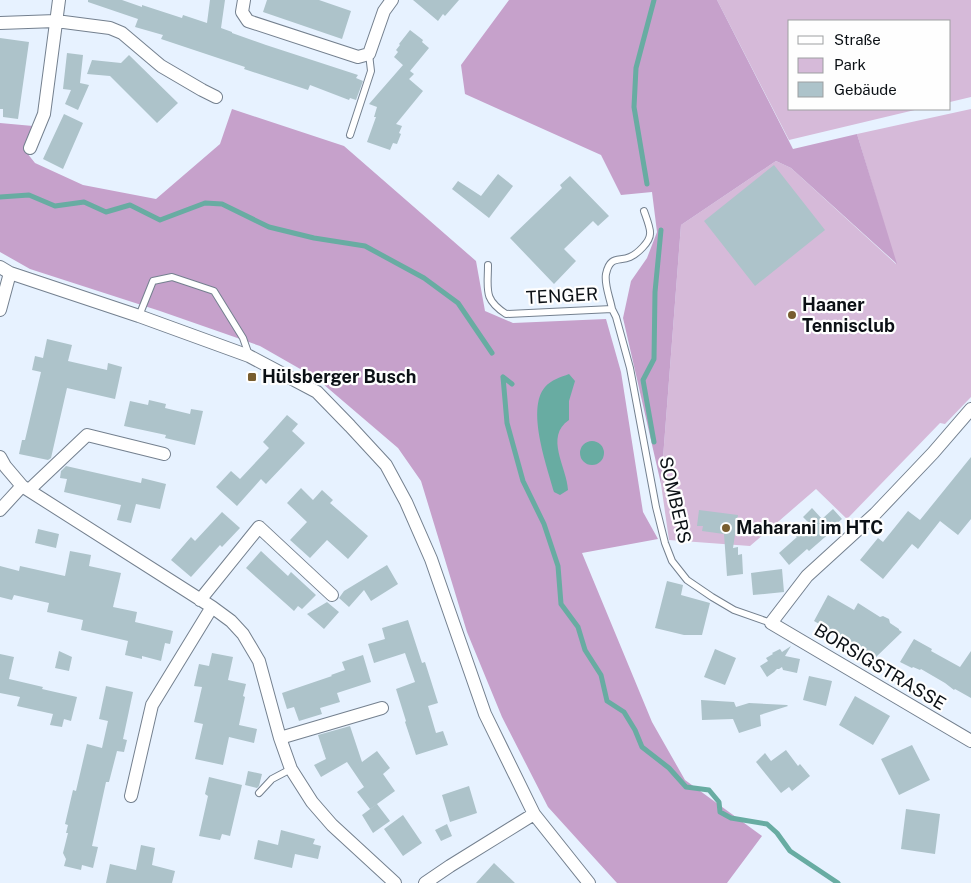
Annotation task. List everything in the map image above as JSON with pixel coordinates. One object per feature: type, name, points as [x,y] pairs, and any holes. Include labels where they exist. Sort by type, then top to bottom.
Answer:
[{"type":"street","points":[[30,148],[44,114],[59,0]]},
{"type":"street","points":[[244,0],[242,12],[248,21],[358,57],[369,54],[384,10],[392,0]]},
{"type":"street","points":[[0,23],[56,21],[110,28],[122,33],[161,66],[216,96]]},
{"type":"street","points":[[0,310],[5,270],[249,356],[317,392],[386,465],[406,502],[430,560],[485,714],[534,814],[588,883]]},
{"type":"street","points":[[771,623],[807,576],[875,514],[933,453],[971,409]]},
{"type":"street","points":[[0,510],[87,435],[164,454]]},
{"type":"street","points":[[0,457],[5,466],[26,488],[231,621],[243,634],[259,661],[280,738],[291,769],[312,802],[332,825],[396,883]]},
{"type":"street","points":[[200,600],[259,527],[332,595]]},
{"type":"street","points":[[131,796],[152,705],[212,607]]},
{"type":"street","name":"BORSIGSTRASSE","points":[[771,623],[971,741]]},
{"type":"street","points":[[280,738],[382,708]]},
{"type":"street","points":[[425,883],[534,814]]},
{"type":"lane","points":[[350,135],[371,71],[369,54]]},
{"type":"lane","name":"TENGER","points":[[488,265],[488,296],[495,306],[506,314],[612,309],[606,284],[606,274],[610,264],[617,259],[630,258],[647,244],[650,234],[644,211]]},
{"type":"lane","points":[[139,316],[153,281],[172,277],[214,291],[243,338],[249,356]]},
{"type":"lane","name":"SOMBERS","points":[[612,309],[630,368],[656,507],[665,543],[672,561],[687,580],[712,597],[734,610],[771,623]]},
{"type":"lane","points":[[259,792],[272,779],[291,769]]},
{"type":"green space","points":[[717,0],[971,0],[971,97],[951,102],[951,20],[788,20],[788,110],[915,110],[789,140]]},
{"type":"green space","name":"Haaner Tennisclub","points":[[971,109],[971,397],[945,424],[940,423],[847,519],[816,489],[750,546],[669,540],[661,484],[681,225],[776,161],[791,168],[896,264],[857,134]]},
{"type":"shaded area","points":[[509,0],[717,0],[793,149],[857,134],[897,264],[791,168],[776,161],[681,225],[661,484],[623,318],[631,281],[647,258],[657,232],[652,192],[621,195],[601,155],[465,94],[461,65]]},
{"type":"shaded area","points":[[232,109],[344,146],[476,261],[485,311],[513,323],[606,319],[621,372],[643,512],[658,539],[582,553],[652,722],[685,780],[762,836],[727,883],[617,883],[548,807],[502,717],[467,632],[421,481],[398,448],[316,378],[260,346],[30,269],[0,252],[0,123],[33,126],[23,148],[35,163],[83,185],[156,199],[220,144]]},
{"type":"shaded area","points":[[569,374],[575,381],[569,401],[569,420],[562,427],[558,435],[557,444],[568,490],[560,495],[554,492],[543,453],[537,409],[545,387]]},
{"type":"shaded area","points":[[592,441],[597,442],[603,448],[603,458],[597,464],[592,465],[587,464],[581,458],[580,453],[581,448],[587,442]]},
{"type":"building","points":[[88,0],[122,0],[182,18],[183,15],[207,23],[210,0],[225,0],[221,28],[358,75],[356,78],[363,81],[356,100],[350,98],[349,100],[310,85],[308,90],[161,39],[163,35],[135,27],[138,19],[88,2]]},
{"type":"building","points":[[267,0],[319,0],[351,11],[342,39],[263,12]]},
{"type":"building","points":[[413,0],[459,0],[438,21]]},
{"type":"building","points":[[410,30],[423,40],[422,42],[429,48],[410,71],[414,74],[409,79],[423,91],[396,124],[402,126],[399,133],[401,134],[397,144],[393,143],[390,150],[367,142],[376,117],[374,117],[377,107],[369,104],[403,65],[394,57],[398,52],[396,50],[399,44]]},
{"type":"building","points":[[0,38],[29,42],[18,119],[3,117],[3,109],[0,109]]},
{"type":"building","points":[[67,53],[83,55],[80,83],[89,85],[78,110],[65,104],[71,90],[63,89]]},
{"type":"building","points":[[129,55],[178,103],[157,123],[110,76],[87,74],[92,60],[121,63]]},
{"type":"building","points":[[64,114],[83,123],[63,169],[43,159]]},
{"type":"building","points":[[774,165],[825,230],[755,286],[704,221]]},
{"type":"building","points":[[498,174],[513,186],[489,218],[452,189],[458,181],[481,196]]},
{"type":"building","points":[[570,176],[609,216],[598,226],[593,221],[564,249],[576,261],[554,284],[510,238],[562,188],[560,185]]},
{"type":"building","points":[[47,339],[72,345],[68,361],[107,370],[108,363],[122,367],[115,399],[67,388],[51,458],[48,460],[19,454],[22,440],[25,440],[41,372],[32,370],[35,356],[43,358]]},
{"type":"building","points":[[149,400],[166,404],[165,408],[190,414],[191,409],[203,411],[195,445],[165,438],[166,435],[124,426],[130,401],[148,405]]},
{"type":"building","points":[[287,415],[298,424],[292,431],[305,443],[266,484],[261,479],[237,506],[216,487],[231,471],[240,479],[269,448],[263,442]]},
{"type":"building","points":[[971,457],[971,519],[958,535],[940,521],[918,549],[912,544],[883,579],[860,560],[878,538],[883,542],[908,511],[920,520]]},
{"type":"building","points":[[66,466],[141,483],[142,478],[166,484],[160,509],[136,504],[131,523],[117,520],[121,505],[64,492],[67,479],[60,478],[61,471]]},
{"type":"building","points":[[301,488],[313,500],[322,490],[333,500],[330,503],[368,536],[348,559],[327,540],[310,558],[290,540],[307,522],[287,503]]},
{"type":"building","points":[[812,508],[822,519],[833,509],[842,519],[830,529],[832,531],[809,551],[807,549],[789,565],[779,553],[797,537],[794,534],[808,522],[803,517]]},
{"type":"building","points":[[699,510],[738,515],[733,548],[738,547],[738,555],[742,554],[743,574],[727,576],[724,534],[702,531],[703,526],[697,526]]},
{"type":"building","points":[[222,512],[240,528],[222,547],[220,545],[191,577],[171,560],[191,537],[195,541]]},
{"type":"building","points":[[38,529],[59,534],[56,548],[35,543]]},
{"type":"building","points":[[70,551],[91,555],[89,566],[121,573],[113,607],[137,612],[135,622],[173,631],[170,644],[165,643],[161,661],[142,656],[142,659],[125,655],[128,641],[81,630],[83,620],[47,612],[49,603],[14,595],[12,600],[0,597],[0,566],[19,571],[20,566],[65,576]]},
{"type":"building","points":[[261,551],[288,576],[291,572],[316,595],[302,609],[298,606],[294,611],[246,568]]},
{"type":"building","points":[[387,565],[398,584],[371,601],[364,590],[349,607],[339,598],[344,591]]},
{"type":"building","points":[[782,569],[784,592],[753,595],[751,573]]},
{"type":"building","points":[[667,581],[683,585],[681,595],[710,603],[702,635],[684,635],[655,628]]},
{"type":"building","points":[[828,595],[854,610],[858,603],[880,617],[883,616],[889,619],[890,623],[902,632],[876,657],[814,621]]},
{"type":"building","points":[[327,602],[339,612],[324,629],[307,614]]},
{"type":"building","points":[[408,620],[422,663],[425,662],[438,703],[428,706],[436,733],[443,731],[448,745],[416,755],[396,689],[415,682],[405,653],[374,663],[368,644],[385,639],[382,628]]},
{"type":"building","points":[[914,639],[960,667],[971,651],[971,698],[954,690],[921,669],[912,668],[900,662]]},
{"type":"building","points":[[791,646],[785,656],[800,659],[797,673],[783,670],[782,667],[767,677],[760,666],[768,661],[766,658],[780,649],[782,652]]},
{"type":"building","points":[[715,649],[736,658],[725,685],[704,677]]},
{"type":"building","points":[[59,651],[72,657],[69,671],[55,668]]},
{"type":"building","points":[[212,653],[233,657],[228,680],[246,684],[239,725],[257,729],[254,743],[229,737],[223,765],[195,759],[203,724],[194,722],[202,687],[194,686],[199,664],[209,666]]},
{"type":"building","points":[[0,654],[14,657],[9,679],[77,697],[71,721],[64,719],[62,727],[50,725],[53,714],[17,706],[20,697],[0,693]]},
{"type":"building","points":[[363,655],[371,682],[337,693],[340,702],[320,708],[322,714],[299,721],[294,707],[287,709],[282,693],[345,670],[342,662]]},
{"type":"building","points":[[809,676],[832,681],[826,706],[803,700]]},
{"type":"building","points":[[106,686],[133,692],[123,739],[127,740],[124,752],[117,751],[109,782],[106,782],[92,846],[98,847],[93,868],[82,865],[81,870],[64,866],[66,859],[63,853],[68,833],[66,833],[68,825],[65,824],[73,790],[76,791],[87,744],[102,748],[108,721],[99,719]]},
{"type":"building","points":[[855,696],[890,716],[873,745],[839,725]]},
{"type":"building","points":[[701,700],[734,702],[736,707],[749,703],[788,706],[760,715],[761,726],[739,733],[733,719],[702,720]]},
{"type":"building","points":[[350,726],[362,762],[377,751],[390,768],[383,774],[395,791],[370,809],[357,792],[364,787],[347,762],[321,777],[314,765],[326,759],[318,735]]},
{"type":"building","points":[[912,745],[930,780],[899,795],[881,759]]},
{"type":"building","points":[[786,750],[798,766],[800,764],[810,776],[792,791],[789,787],[781,793],[756,762],[765,753],[771,761]]},
{"type":"building","points":[[248,771],[262,774],[257,788],[245,785]]},
{"type":"building","points":[[209,777],[242,785],[230,836],[222,834],[220,840],[199,836],[208,796],[205,794]]},
{"type":"building","points":[[469,786],[477,813],[450,822],[442,795]]},
{"type":"building","points":[[377,804],[390,821],[373,833],[362,815]]},
{"type":"building","points":[[906,809],[940,814],[935,854],[901,849]]},
{"type":"building","points":[[403,815],[422,843],[403,856],[384,829]]},
{"type":"building","points":[[447,824],[452,836],[441,841],[435,830]]},
{"type":"building","points":[[281,830],[315,839],[313,844],[321,846],[318,859],[295,854],[292,868],[254,859],[258,840],[278,845]]},
{"type":"building","points":[[141,845],[155,848],[152,865],[175,871],[172,883],[106,883],[110,864],[136,870]]},
{"type":"building","points":[[494,863],[515,883],[476,883]]},
{"type":"waterway","points":[[647,184],[634,107],[636,68],[654,0]]},
{"type":"waterway","points":[[0,197],[29,195],[55,206],[84,202],[106,212],[130,205],[160,220],[205,203],[222,204],[269,227],[314,238],[365,246],[424,278],[458,303],[492,353]]},
{"type":"waterway","points":[[654,442],[643,380],[654,359],[655,292],[661,230]]},
{"type":"waterway","points":[[503,377],[507,423],[523,481],[544,524],[558,566],[561,604],[578,627],[585,650],[601,675],[607,701],[624,712],[635,730],[642,747],[669,768],[686,787],[709,790],[719,802],[720,812],[731,818],[767,824],[777,833],[790,851],[838,883]]},
{"type":"waterway","points":[[503,377],[512,384]]},
{"type":"place","name":"Haaner Tennisclub","points":[[792,315]]},
{"type":"place","name":"Hülsberger Busch","points":[[252,377]]},
{"type":"place","name":"Maharani im HTC","points":[[726,528]]}]
